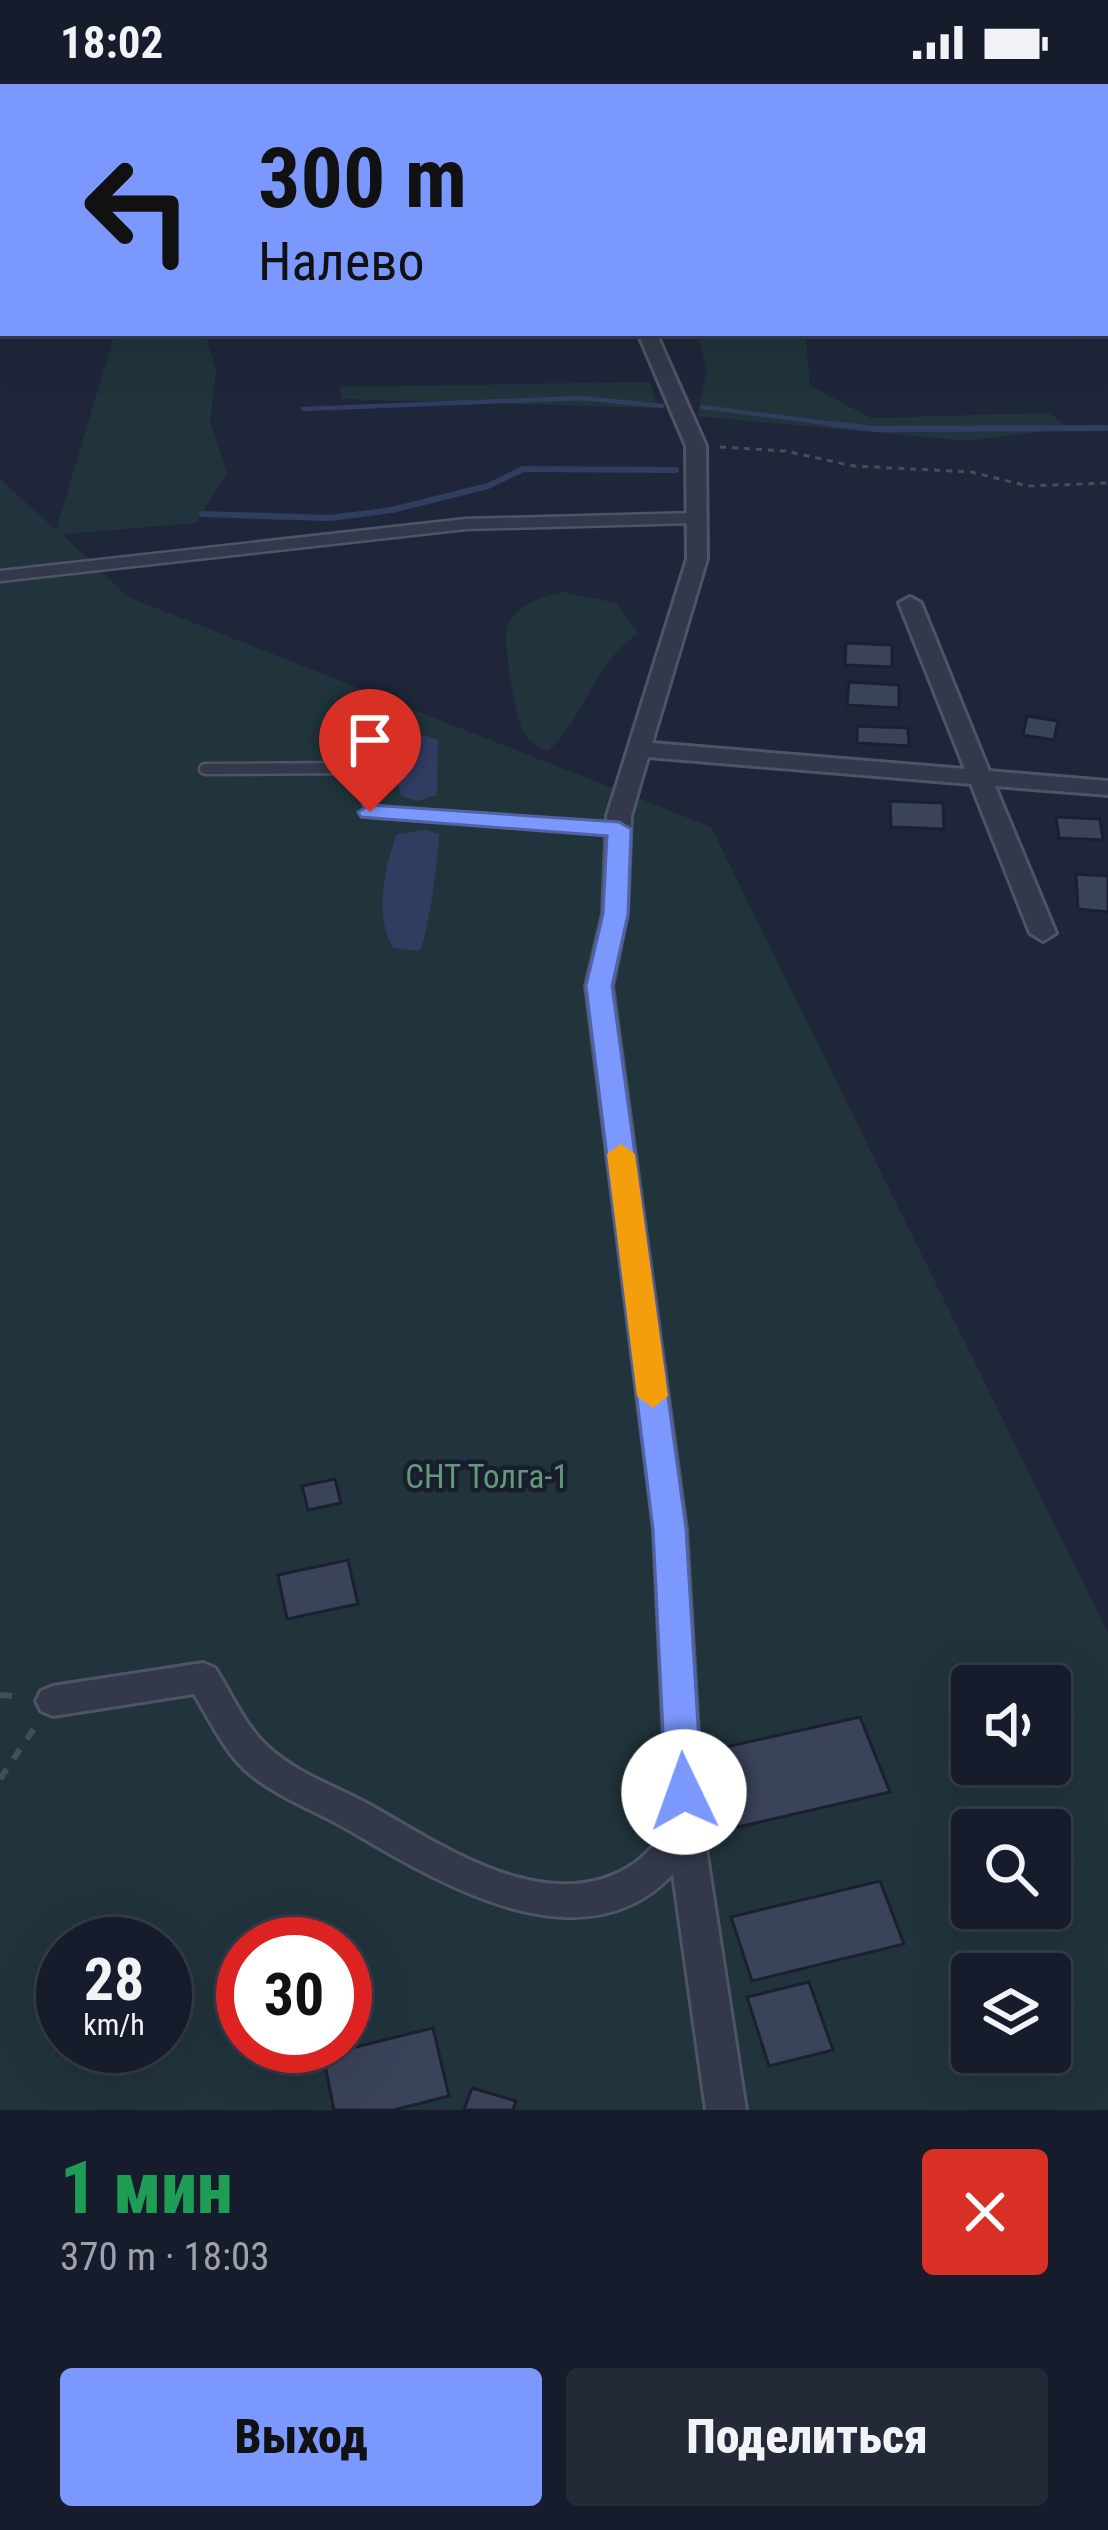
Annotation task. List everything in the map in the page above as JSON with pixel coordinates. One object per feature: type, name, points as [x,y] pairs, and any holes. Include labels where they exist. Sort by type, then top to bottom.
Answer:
[{"type":"street","points":[[647,336],[696,446],[697,559],[619,823],[615,914],[599,986],[670,1529],[686,1837],[726,2110]]},
{"type":"street","points":[[910,603],[1043,933]]},
{"type":"street","points":[[639,749],[1108,788]]},
{"type":"street","points":[[53,1701],[203,1678],[254,1756],[459,1876],[547,1905],[632,1887],[664,1866],[686,1837]]},
{"type":"lane","points":[[0,576],[466,524],[694,518]]},
{"type":"lane","points":[[205,769],[344,768],[366,781],[370,812],[619,823]]},
{"type":"path","points":[[696,446],[785,451],[854,466],[971,472],[1028,487],[1108,483]]},
{"type":"path","points":[[0,1695],[53,1701],[0,1780]]},
{"type":"green space","name":"СНТ Толга-1","points":[[114,336],[206,336],[216,370],[210,422],[227,473],[196,523],[62,534],[128,597],[711,827],[1108,1633],[1108,2110],[0,2110],[0,479],[56,530]]},
{"type":"green space","points":[[698,336],[820,336],[806,340],[810,386],[871,418],[1049,413],[1068,428],[968,441],[697,416],[707,371]]},
{"type":"green space","points":[[650,382],[658,408],[343,399],[340,387]]},
{"type":"green space","points":[[563,592],[616,603],[638,633],[608,662],[547,752],[529,740],[521,727],[506,632],[525,606]]},
{"type":"water","points":[[424,735],[438,740],[437,795],[417,801],[401,796],[396,774],[404,742]]},
{"type":"water","points":[[426,830],[439,834],[422,943],[419,951],[393,948],[382,906],[388,862],[397,834]]},
{"type":"building","points":[[846,643],[892,645],[892,667],[845,665]]},
{"type":"building","points":[[849,682],[899,685],[899,708],[847,705]]},
{"type":"building","points":[[1027,716],[1058,721],[1054,740],[1023,735]]},
{"type":"building","points":[[857,726],[908,728],[909,746],[857,743]]},
{"type":"building","points":[[890,801],[943,803],[944,829],[891,827]]},
{"type":"building","points":[[1056,817],[1100,819],[1103,840],[1059,838]]},
{"type":"building","points":[[1076,874],[1108,876],[1108,912],[1078,909]]},
{"type":"building","points":[[335,1479],[341,1503],[308,1510],[302,1486]]},
{"type":"building","points":[[348,1560],[358,1604],[287,1619],[278,1575]]},
{"type":"building","points":[[860,1717],[890,1792],[738,1827],[712,1750]]},
{"type":"building","points":[[880,1881],[904,1944],[752,1981],[731,1917]]},
{"type":"building","points":[[809,1982],[833,2050],[769,2066],[747,1997]]},
{"type":"building","points":[[433,2028],[449,2096],[394,2110],[334,2110],[327,2073],[372,2073],[372,2043]]},
{"type":"building","points":[[472,2088],[516,2101],[513,2110],[464,2110]]},
{"type":"waterway","points":[[303,409],[581,398],[662,406]]},
{"type":"waterway","points":[[702,407],[843,425]]},
{"type":"waterway","points":[[833,424],[843,425]]},
{"type":"waterway","points":[[843,425],[1108,428]]},
{"type":"waterway","points":[[843,425],[857,427]]},
{"type":"waterway","points":[[202,514],[330,518],[392,510],[488,486],[523,469],[676,470]]},
{"type":"slow traffic","points":[[621,1154],[653,1396]]},
{"type":"route","points":[[370,812],[619,829],[615,914],[599,986],[670,1529],[684,1792]]}]
